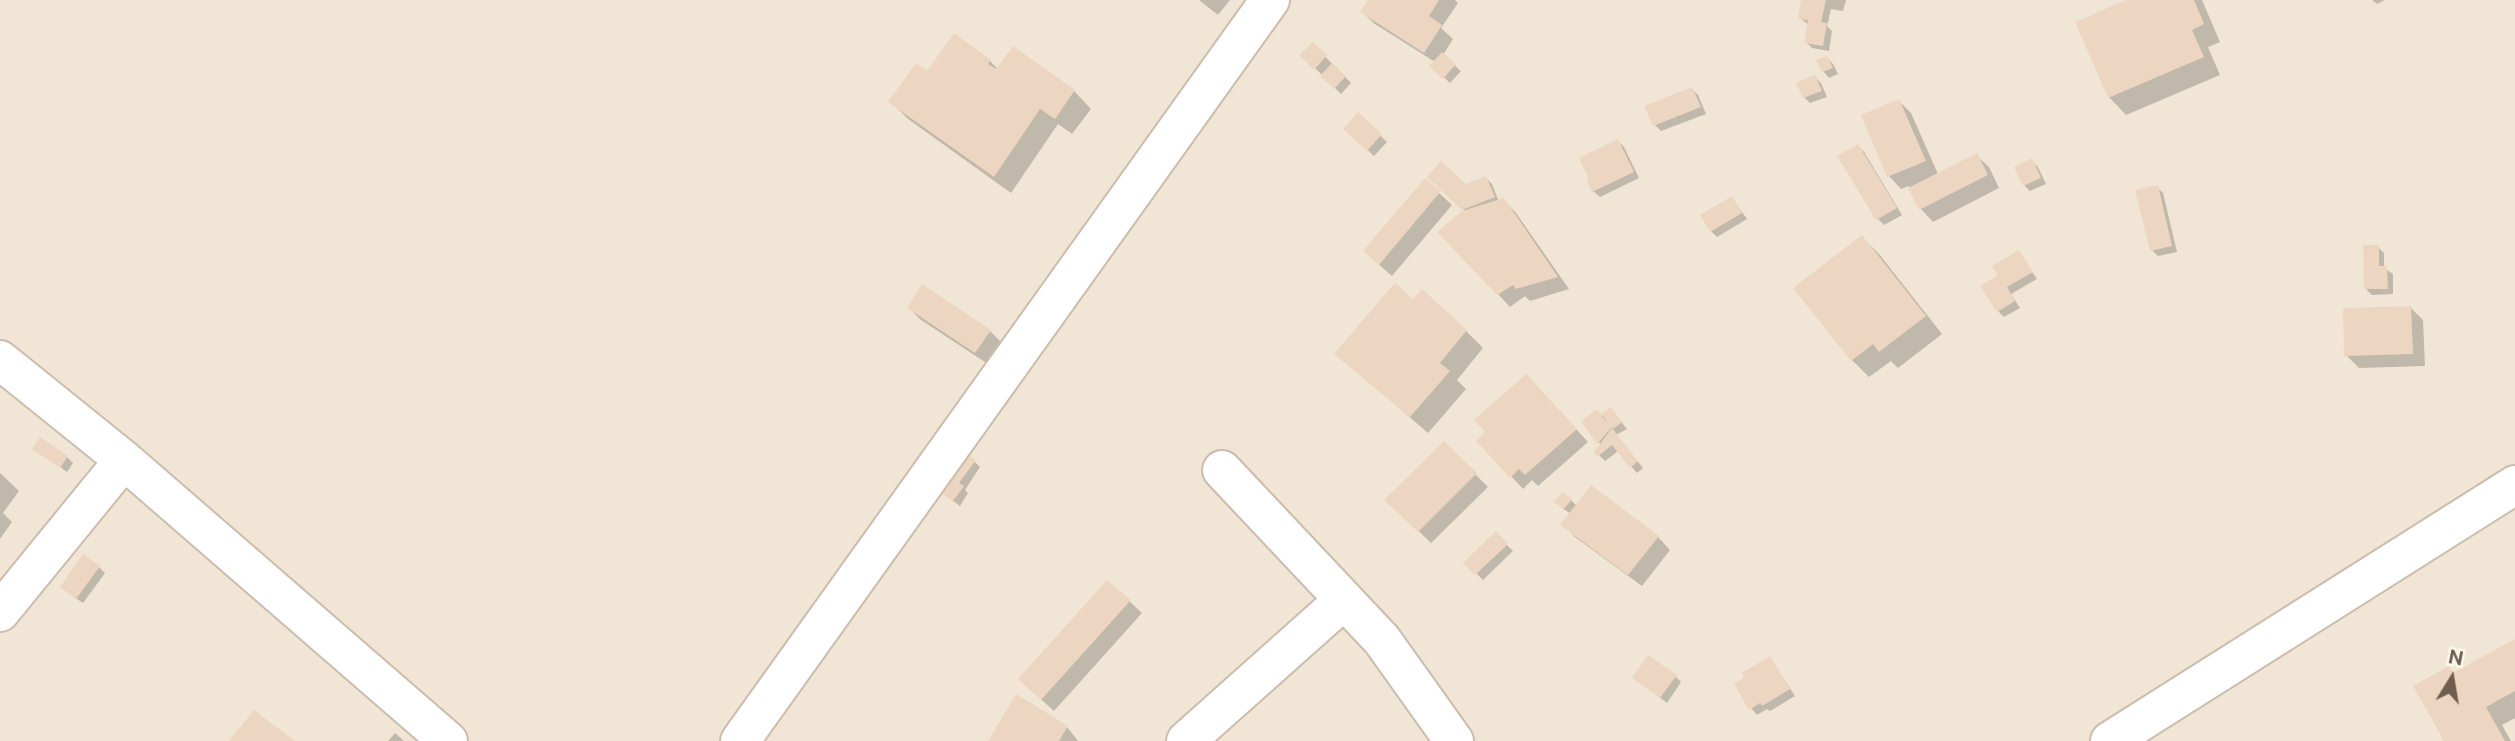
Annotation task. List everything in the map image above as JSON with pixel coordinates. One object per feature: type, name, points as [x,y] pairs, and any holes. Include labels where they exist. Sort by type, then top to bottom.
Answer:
[{"type":"street","points":[[740,741],[1270,0]]},
{"type":"street","points":[[0,360],[124,460],[448,741]]},
{"type":"street","points":[[0,611],[124,460]]},
{"type":"street","points":[[1222,470],[1382,640],[1454,741]]},
{"type":"street","points":[[2110,741],[2515,485]]},
{"type":"street","points":[[1186,741],[1345,600]]},
{"type":"shaded area","points":[[0,0],[2515,0],[2515,741],[0,741]]},
{"type":"building","points":[[1368,0],[1439,0],[1429,16],[1442,25],[1424,53],[1360,12]]},
{"type":"building","points":[[1801,0],[1826,0],[1821,22],[1827,23],[1823,46],[1804,43],[1808,20],[1798,19]]},
{"type":"building","points":[[2126,0],[2194,0],[2204,24],[2192,30],[2204,57],[2108,98],[2075,22]]},
{"type":"building","points":[[954,33],[991,60],[988,64],[996,69],[1013,46],[1075,90],[1055,119],[1040,109],[994,177],[888,102],[916,63],[927,71]]},
{"type":"building","points":[[1313,42],[1327,55],[1314,70],[1299,55]]},
{"type":"building","points":[[1442,52],[1456,64],[1443,79],[1429,66]]},
{"type":"building","points":[[1827,56],[1833,68],[1822,72],[1816,60]]},
{"type":"building","points":[[1332,63],[1346,76],[1334,89],[1320,76]]},
{"type":"building","points":[[1815,75],[1822,91],[1803,98],[1796,83]]},
{"type":"building","points":[[1692,87],[1701,107],[1653,126],[1644,106]]},
{"type":"building","points":[[1899,99],[1926,161],[1887,177],[1861,115]]},
{"type":"building","points":[[1358,112],[1382,134],[1367,151],[1343,129]]},
{"type":"building","points":[[1618,139],[1634,172],[1592,192],[1579,158]]},
{"type":"building","points":[[1858,144],[1897,208],[1876,220],[1837,156]]},
{"type":"building","points":[[1977,153],[1988,175],[1919,210],[1908,188]]},
{"type":"building","points":[[2032,158],[2041,178],[2023,186],[2014,167]]},
{"type":"building","points":[[1441,161],[1466,184],[1486,176],[1495,197],[1462,210],[1427,177]]},
{"type":"building","points":[[1425,178],[1441,191],[1379,265],[1363,251]]},
{"type":"building","points":[[2158,185],[2172,246],[2150,251],[2135,190]]},
{"type":"building","points":[[1732,196],[1742,213],[1710,232],[1700,215]]},
{"type":"building","points":[[1504,198],[1558,277],[1516,289],[1513,285],[1497,295],[1437,232],[1462,211]]},
{"type":"building","points":[[1862,235],[1926,316],[1879,352],[1873,344],[1851,361],[1793,288]]},
{"type":"building","points":[[2363,245],[2379,245],[2379,266],[2387,266],[2388,289],[2364,289]]},
{"type":"building","points":[[2019,250],[2033,272],[2007,287],[2015,301],[1997,312],[1980,286],[1998,275],[1992,266]]},
{"type":"building","points":[[1395,283],[1413,299],[1422,289],[1467,330],[1440,363],[1450,371],[1410,417],[1334,354]]},
{"type":"building","points":[[922,284],[991,330],[975,353],[907,308]]},
{"type":"building","points":[[2411,306],[2413,354],[2344,356],[2343,308]]},
{"type":"building","points":[[1526,374],[1577,429],[1525,475],[1519,469],[1510,478],[1476,441],[1485,432],[1474,420]]},
{"type":"building","points":[[1611,407],[1622,422],[1613,429],[1612,427],[1597,444],[1581,421],[1597,409],[1608,424],[1602,414]]},
{"type":"building","points":[[1612,428],[1638,461],[1630,468],[1612,445],[1597,457],[1594,452]]},
{"type":"building","points":[[40,437],[68,456],[60,468],[32,449]]},
{"type":"building","points":[[1444,441],[1477,473],[1418,532],[1384,500]]},
{"type":"building","points":[[963,451],[976,460],[959,483],[964,486],[953,501],[936,490]]},
{"type":"building","points":[[1591,485],[1659,536],[1628,575],[1560,525]]},
{"type":"building","points":[[1562,492],[1572,499],[1564,509],[1554,502]]},
{"type":"building","points":[[1496,531],[1508,544],[1475,575],[1463,563]]},
{"type":"building","points":[[83,554],[100,566],[76,599],[60,587]]},
{"type":"building","points":[[1107,580],[1131,600],[1041,700],[1018,679]]},
{"type":"building","points":[[2515,639],[2515,691],[2486,707],[2505,741],[2444,741],[2413,686],[2449,666],[2453,673]]},
{"type":"building","points":[[1648,655],[1677,675],[1660,698],[1632,678]]},
{"type":"building","points":[[1770,656],[1790,689],[1762,706],[1760,703],[1749,710],[1734,684],[1744,677],[1742,673]]},
{"type":"building","points":[[1016,694],[1068,726],[1059,741],[988,741]]},
{"type":"building","points":[[254,710],[295,741],[229,741]]}]
